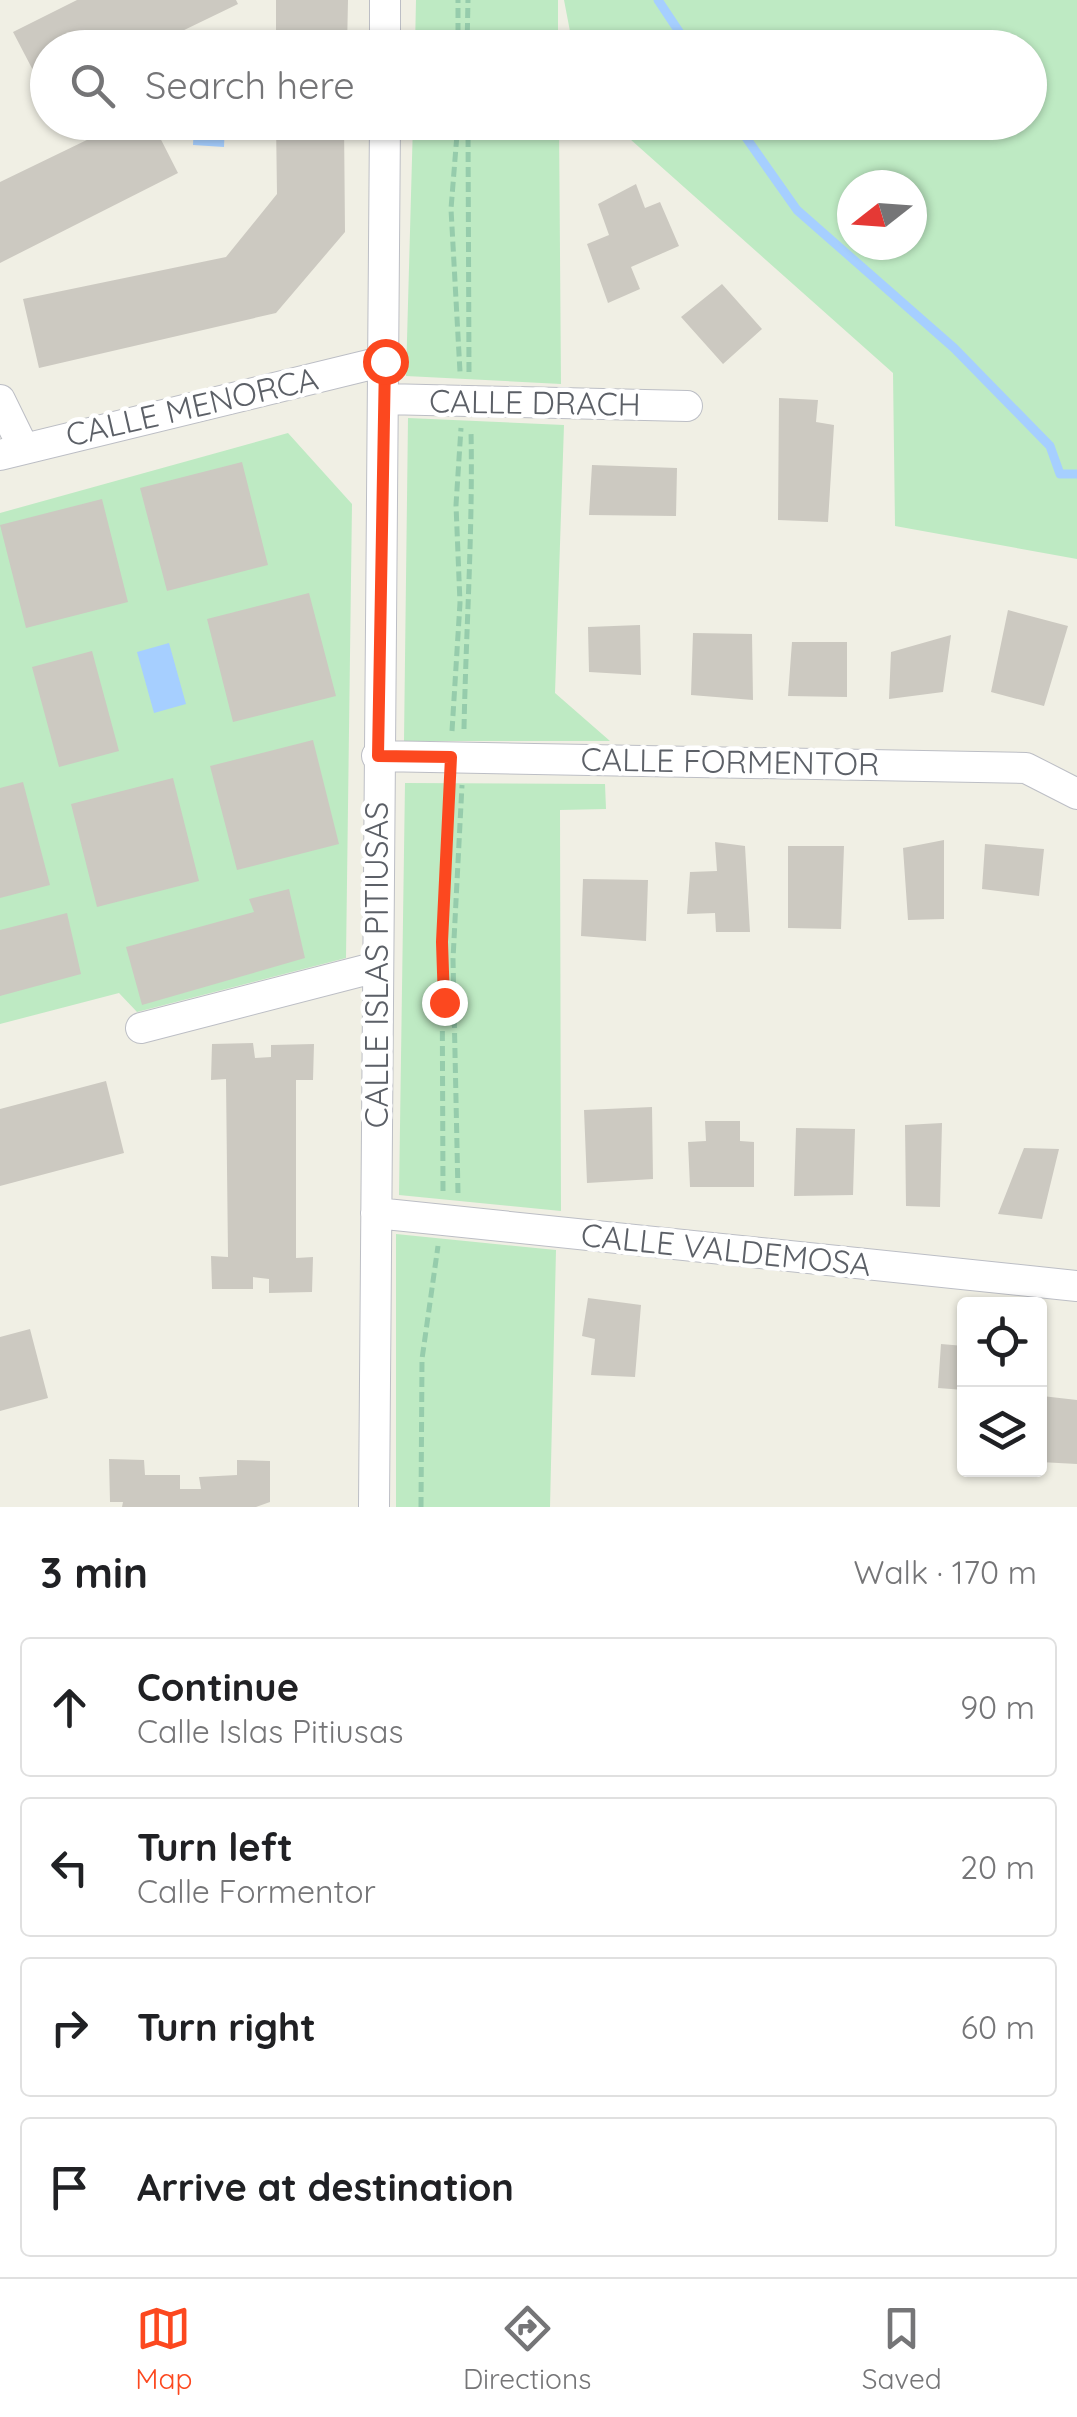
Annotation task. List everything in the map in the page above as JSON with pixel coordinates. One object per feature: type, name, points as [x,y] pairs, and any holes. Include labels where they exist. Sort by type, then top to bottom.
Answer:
[{"type":"street","points":[[385,0],[385,30]]},
{"type":"street","name":"CALLE ISLAS PITIUSAS","points":[[374,1507],[385,140]]},
{"type":"street","name":"CALLE MENORCA","points":[[12,451],[385,361]]},
{"type":"street","points":[[0,400],[12,451]]},
{"type":"street","name":"CALLE DRACH","points":[[384,400],[687,406]]},
{"type":"street","name":"CALLE FORMENTOR","points":[[378,756],[1026,768],[1077,794]]},
{"type":"street","points":[[141,1028],[377,968]]},
{"type":"street","name":"CALLE VALDEMOSA","points":[[376,1213],[1077,1286]]},
{"type":"path","points":[[458,0],[458,30]]},
{"type":"path","points":[[467,30],[468,0]]},
{"type":"path","points":[[422,1507],[422,1359],[460,1173],[453,959],[460,603],[456,505],[465,403],[451,209],[457,140]]},
{"type":"path","points":[[447,1222],[442,942],[472,573],[465,403],[468,140]]},
{"type":"green space","points":[[416,0],[558,0],[558,30],[415,30]]},
{"type":"green space","points":[[564,0],[1077,0],[1077,559],[895,526],[893,373],[631,140],[1047,140],[1047,30],[570,30]]},
{"type":"green space","points":[[413,140],[559,140],[561,384],[406,376]]},
{"type":"green space","points":[[408,418],[564,425],[555,693],[610,741],[404,741]]},
{"type":"green space","points":[[288,433],[352,504],[346,958],[137,1012],[119,993],[0,1024],[0,513]]},
{"type":"green space","points":[[405,783],[605,784],[606,809],[560,810],[561,1211],[399,1195]]},
{"type":"green space","points":[[396,1234],[556,1250],[550,1507],[396,1507]]},
{"type":"water","points":[[193,140],[224,140],[224,147],[193,145]]},
{"type":"water","points":[[169,643],[186,704],[154,713],[137,652]]},
{"type":"building","points":[[77,0],[236,0],[238,4],[184,30],[30,30],[30,65],[13,32]]},
{"type":"building","points":[[276,0],[348,0],[347,30],[276,30]]},
{"type":"building","points":[[87,140],[161,140],[178,173],[0,263],[0,182]]},
{"type":"building","points":[[276,140],[344,140],[345,232],[276,313],[39,368],[23,299],[226,257],[277,194]]},
{"type":"building","points":[[636,184],[645,208],[660,202],[679,246],[631,267],[640,289],[608,303],[587,244],[609,235],[598,204]]},
{"type":"building","points":[[722,284],[762,329],[723,364],[681,317]]},
{"type":"building","points":[[779,398],[818,400],[816,422],[834,425],[828,522],[778,520]]},
{"type":"building","points":[[242,462],[268,565],[167,591],[140,488]]},
{"type":"building","points":[[592,465],[677,468],[676,516],[589,515]]},
{"type":"building","points":[[102,499],[128,602],[26,628],[0,525]]},
{"type":"building","points":[[309,593],[336,696],[233,722],[207,619]]},
{"type":"building","points":[[1008,610],[1068,626],[1044,706],[991,692]]},
{"type":"building","points":[[640,625],[641,675],[589,672],[588,627]]},
{"type":"building","points":[[693,633],[752,634],[753,700],[691,695]]},
{"type":"building","points":[[951,635],[943,692],[889,699],[891,652]]},
{"type":"building","points":[[792,642],[847,642],[847,697],[788,696]]},
{"type":"building","points":[[92,651],[119,751],[59,767],[32,667]]},
{"type":"building","points":[[313,740],[339,844],[237,870],[210,766]]},
{"type":"building","points":[[173,778],[199,881],[97,907],[71,804]]},
{"type":"building","points":[[23,782],[50,885],[0,898],[0,788]]},
{"type":"building","points":[[944,840],[944,919],[908,920],[903,848]]},
{"type":"building","points":[[715,842],[745,846],[750,932],[716,932],[715,913],[687,914],[690,872],[717,871]]},
{"type":"building","points":[[985,844],[1044,849],[1039,896],[982,889]]},
{"type":"building","points":[[788,846],[844,846],[841,929],[788,928]]},
{"type":"building","points":[[583,879],[648,880],[646,941],[581,936]]},
{"type":"building","points":[[289,889],[305,958],[142,1005],[126,947],[254,912],[249,899]]},
{"type":"building","points":[[67,913],[81,974],[0,996],[0,930]]},
{"type":"building","points":[[253,1043],[255,1058],[271,1057],[271,1045],[314,1044],[313,1080],[296,1080],[296,1258],[313,1257],[312,1292],[269,1293],[269,1279],[253,1277],[253,1289],[212,1289],[211,1256],[228,1257],[226,1079],[211,1080],[212,1044]]},
{"type":"building","points":[[106,1081],[124,1153],[0,1186],[0,1109]]},
{"type":"building","points":[[652,1107],[653,1179],[587,1183],[584,1110]]},
{"type":"building","points":[[705,1121],[740,1121],[740,1141],[754,1142],[754,1187],[690,1187],[688,1142],[706,1141]]},
{"type":"building","points":[[942,1123],[940,1207],[906,1206],[905,1125]]},
{"type":"building","points":[[796,1128],[855,1129],[853,1195],[794,1196]]},
{"type":"building","points":[[1024,1148],[1059,1149],[1042,1219],[998,1214]]},
{"type":"building","points":[[588,1298],[641,1305],[635,1377],[591,1375],[595,1339],[582,1336]]},
{"type":"building","points":[[30,1329],[48,1398],[0,1411],[0,1337]]},
{"type":"building","points":[[941,1344],[957,1345],[957,1389],[938,1388]]},
{"type":"building","points":[[1047,1397],[1077,1400],[1077,1464],[1047,1462]]},
{"type":"building","points":[[109,1459],[144,1460],[145,1475],[180,1475],[180,1489],[201,1489],[199,1477],[237,1475],[237,1460],[270,1461],[270,1502],[256,1507],[122,1507],[123,1502],[110,1502]]},
{"type":"waterway","points":[[658,0],[678,30]]},
{"type":"waterway","points":[[748,140],[797,210],[954,348],[1050,446],[1060,474],[1077,474]]},
{"type":"route","points":[[385,361],[378,756],[451,757],[442,942],[444,1002]]}]
